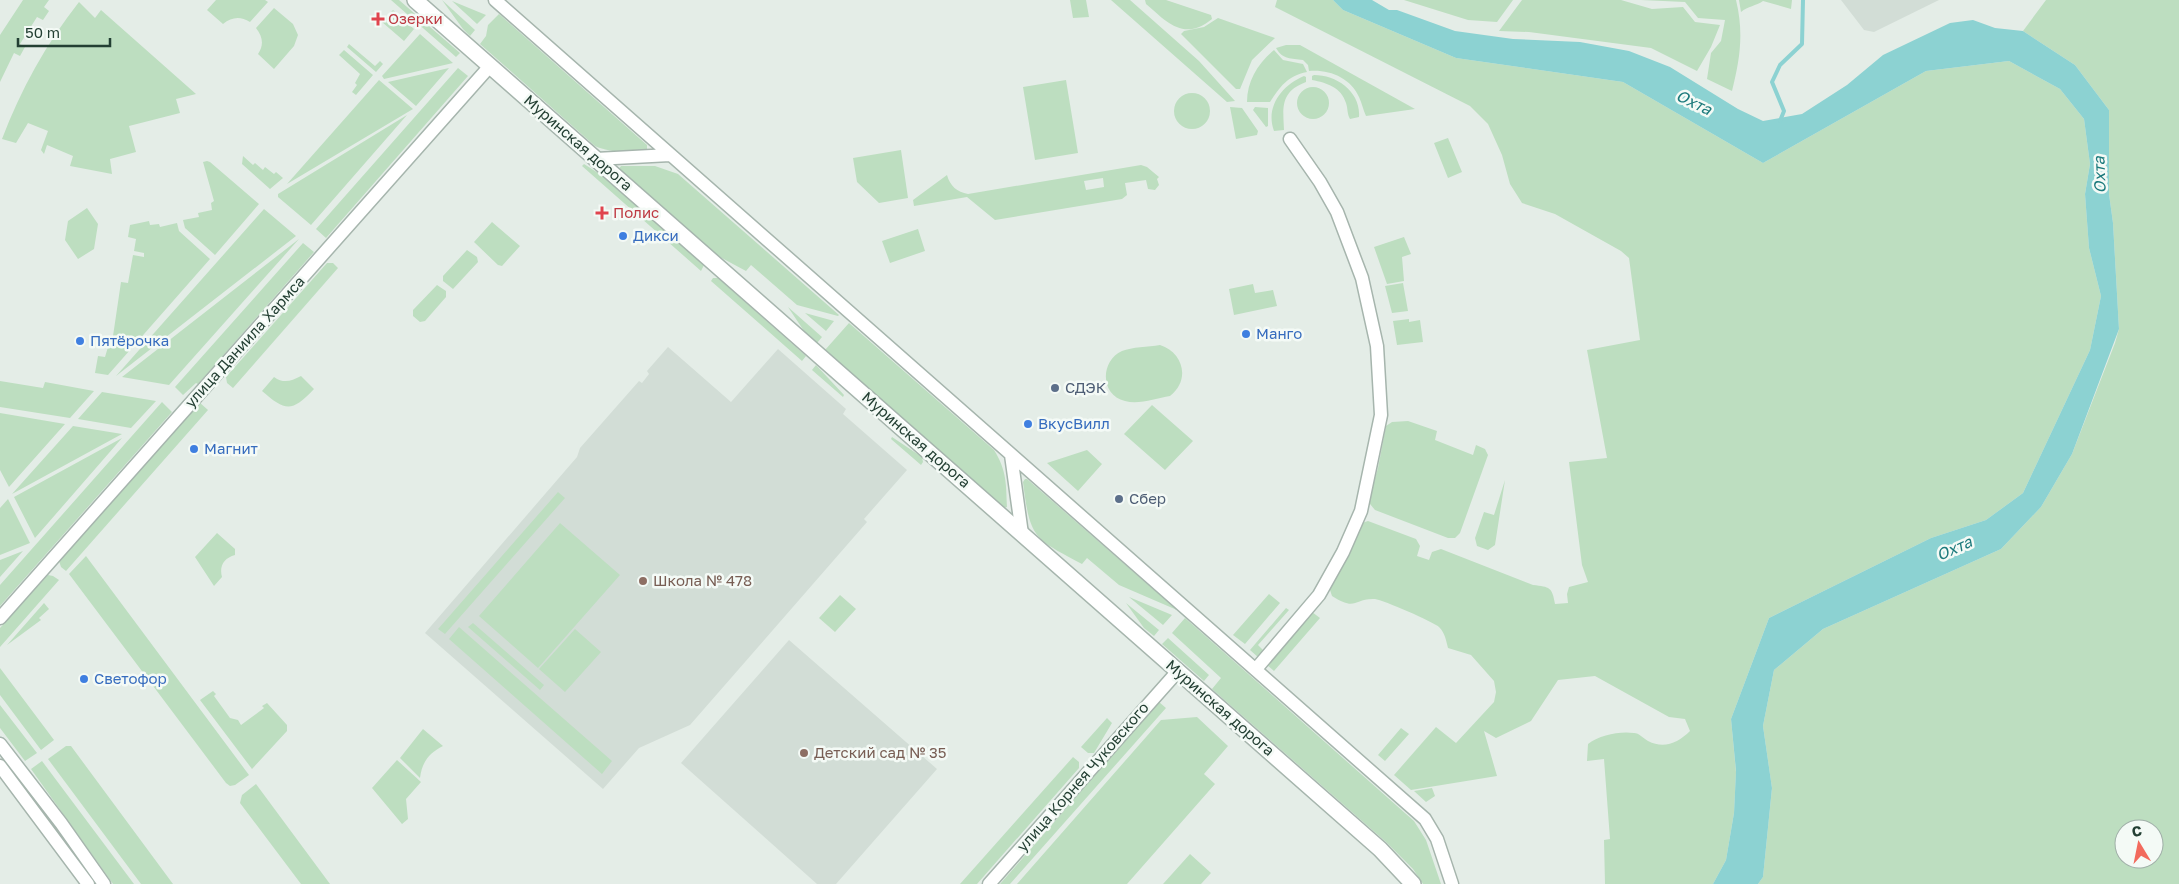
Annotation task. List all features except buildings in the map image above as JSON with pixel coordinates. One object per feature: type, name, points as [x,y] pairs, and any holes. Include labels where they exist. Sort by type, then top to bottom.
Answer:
[{"type":"street","name":"Муринская дорога","points":[[415,0],[1380,849],[1412,884]]},
{"type":"street","points":[[495,0],[1425,819],[1437,839],[1452,884]]},
{"type":"street","name":"улица Даниила Хармса","points":[[0,618],[490,66]]},
{"type":"street","points":[[1256,669],[1290,632],[1319,595],[1343,552],[1361,511],[1381,415],[1376,346],[1362,278],[1337,212],[1320,182],[1290,139]]},
{"type":"street","points":[[596,159],[670,156]]},
{"type":"street","points":[[1012,455],[1022,534]]},
{"type":"street","name":"улица Корнея Чуковского","points":[[989,884],[1178,671]]},
{"type":"street","points":[[0,744],[62,823],[104,884]]},
{"type":"street","points":[[0,766],[88,884]]},
{"type":"shaded area","points":[[1841,0],[1939,0],[1874,32],[1864,30]]},
{"type":"shaded area","name":"Школа № 478","points":[[668,347],[731,402],[778,349],[846,409],[843,414],[907,470],[864,519],[867,522],[690,725],[639,748],[603,789],[425,633],[577,457],[580,448],[639,381],[642,383],[649,374],[647,371]]},
{"type":"shaded area","name":"Детский сад № 35","points":[[789,640],[937,769],[836,884],[817,884],[681,763]]},
{"type":"green space","points":[[23,0],[49,0],[44,7],[49,11],[43,20],[37,17],[20,44],[25,47],[20,56],[14,53],[0,82],[0,35]]},
{"type":"green space","points":[[216,0],[265,0],[268,2],[250,22],[236,18],[223,24],[207,10]]},
{"type":"green space","points":[[391,0],[399,0],[460,53],[456,57]]},
{"type":"green space","points":[[442,0],[475,30],[470,36],[463,29]]},
{"type":"green space","points":[[1070,0],[1086,0],[1089,17],[1073,18]]},
{"type":"green space","points":[[1111,0],[1130,0],[1199,61],[1235,101],[1227,102]]},
{"type":"green space","points":[[1145,0],[1166,0],[1211,15],[1212,19],[1202,26],[1193,29],[1176,27],[1154,11],[1146,4]]},
{"type":"green space","points":[[1277,0],[1333,0],[1343,10],[1456,58],[1623,82],[1763,163],[1926,71],[2009,61],[2060,89],[2084,119],[2090,164],[2085,194],[2089,248],[2101,296],[2090,350],[2023,493],[1986,520],[1931,538],[1769,618],[1731,719],[1736,772],[1734,813],[1726,860],[1713,884],[1605,884],[1604,840],[1610,839],[1604,759],[1587,761],[1588,744],[1604,736],[1628,733],[1638,734],[1648,741],[1665,745],[1676,742],[1690,731],[1685,719],[1669,717],[1595,676],[1558,680],[1531,721],[1496,738],[1484,731],[1497,776],[1411,790],[1394,775],[1436,727],[1456,743],[1494,702],[1496,692],[1494,681],[1471,655],[1448,648],[1443,632],[1435,624],[1380,600],[1368,599],[1351,604],[1340,601],[1332,596],[1329,587],[1362,523],[1368,521],[1416,539],[1420,546],[1417,556],[1429,560],[1432,552],[1441,549],[1533,585],[1547,587],[1553,594],[1555,604],[1568,603],[1567,594],[1569,587],[1588,582],[1582,565],[1569,462],[1607,458],[1587,350],[1640,340],[1629,258],[1621,251],[1555,214],[1522,203],[1510,184],[1502,155],[1488,124],[1470,106],[1275,7]]},
{"type":"green space","points":[[1404,0],[1513,0],[1497,22],[1468,20]]},
{"type":"green space","points":[[1522,0],[1621,0],[1652,9],[1683,7],[1695,22],[1720,25],[1711,47],[1697,71],[1651,48],[1529,32],[1499,31]]},
{"type":"green space","points":[[1641,0],[1736,0],[1740,24],[1740,46],[1732,91],[1707,79],[1711,53],[1721,41],[1725,20],[1698,18],[1685,2]]},
{"type":"green space","points":[[1739,0],[1792,0],[1791,9],[1763,1],[1741,12]]},
{"type":"green space","points":[[2046,0],[2179,0],[2179,884],[1758,884],[1763,877],[1772,788],[1763,726],[1774,670],[1823,629],[2001,549],[2041,507],[2072,454],[2115,343],[2119,329],[2113,223],[2109,194],[2109,110],[2075,65],[2023,31]]},
{"type":"green space","points":[[452,1],[486,15],[477,24]]},
{"type":"green space","points":[[79,2],[95,18],[101,10],[196,94],[176,99],[180,113],[129,126],[136,152],[110,159],[112,174],[70,166],[73,156],[47,145],[44,154],[41,150],[48,131],[28,123],[16,143],[2,139],[17,102],[35,68]]},
{"type":"green space","points":[[274,8],[293,24],[298,35],[294,46],[274,69],[258,54],[262,41],[256,28]]},
{"type":"green space","points":[[393,10],[414,29],[404,41],[382,22]]},
{"type":"green space","points":[[499,14],[647,145],[647,149],[621,152],[595,146],[480,44],[486,36],[488,25]]},
{"type":"green space","points":[[1218,18],[1275,38],[1252,60],[1240,89],[1236,89],[1181,34],[1184,31],[1204,27]]},
{"type":"green space","points":[[420,34],[453,63],[384,79],[382,76]]},
{"type":"green space","points":[[349,44],[375,66],[380,61],[383,64],[376,72],[347,47]]},
{"type":"green space","points":[[1286,45],[1300,45],[1415,109],[1366,116],[1359,97],[1351,85],[1332,73],[1309,71],[1308,65],[1303,60],[1284,57],[1276,48]]},
{"type":"green space","points":[[344,50],[373,75],[356,95],[352,92],[357,85],[355,83],[360,74],[339,55]]},
{"type":"green space","points":[[1274,50],[1283,60],[1303,64],[1307,72],[1289,79],[1270,102],[1247,102],[1249,87],[1254,73]]},
{"type":"green space","points":[[449,68],[416,106],[388,82]]},
{"type":"green space","points":[[458,68],[468,76],[326,238],[316,229]]},
{"type":"green space","points":[[1314,75],[1331,78],[1346,87],[1356,100],[1359,108],[1359,117],[1350,119],[1341,93],[1328,84],[1312,80]]},
{"type":"green space","points":[[1304,76],[1306,77],[1306,82],[1291,90],[1285,101],[1283,114],[1284,130],[1274,131],[1272,114],[1277,98],[1289,85]]},
{"type":"green space","points":[[379,80],[413,109],[287,184]]},
{"type":"green space","points":[[1066,80],[1078,153],[1035,160],[1023,87]]},
{"type":"green space","points":[[1313,87],[1319,88],[1324,92],[1328,97],[1328,109],[1324,114],[1319,118],[1313,119],[1307,118],[1302,114],[1298,109],[1297,103],[1298,97],[1302,92],[1307,88]]},
{"type":"green space","points":[[1192,93],[1199,94],[1205,98],[1209,104],[1209,118],[1205,124],[1199,128],[1192,129],[1185,128],[1179,124],[1175,118],[1174,111],[1175,104],[1179,98],[1185,94]]},
{"type":"green space","points":[[1230,107],[1242,108],[1258,131],[1257,135],[1236,139]]},
{"type":"green space","points":[[1255,107],[1268,108],[1268,126],[1266,127],[1253,110]]},
{"type":"green space","points":[[407,115],[311,225],[278,197],[278,194]]},
{"type":"green space","points":[[1448,138],[1462,172],[1448,178],[1434,143]]},
{"type":"green space","points":[[901,150],[908,198],[879,203],[857,182],[853,158]]},
{"type":"green space","points":[[243,156],[253,165],[255,163],[263,170],[265,167],[283,178],[270,189],[242,164]]},
{"type":"green space","points":[[207,161],[259,204],[215,255],[185,228],[183,220],[199,217],[198,213],[212,210],[211,203],[214,201],[203,162]]},
{"type":"green space","points":[[584,164],[606,178],[704,265],[701,271],[582,166]]},
{"type":"green space","points":[[1141,165],[1147,167],[1159,177],[1157,179],[1159,185],[1155,190],[1148,189],[1146,180],[1125,183],[1127,195],[1122,199],[995,220],[967,197],[914,206],[913,200],[947,175],[954,188],[968,194]],"holes":[[[1103,178],[1104,187],[1086,190],[1084,181]]]},
{"type":"green space","points":[[621,166],[655,166],[678,174],[839,315],[797,305],[751,265],[746,271],[718,256],[618,170]]},
{"type":"green space","points":[[87,208],[98,224],[94,249],[78,259],[65,240],[68,221]]},
{"type":"green space","points":[[264,209],[296,236],[116,376]]},
{"type":"green space","points":[[149,221],[150,225],[159,224],[160,227],[177,223],[179,231],[210,259],[108,375],[95,373],[98,356],[105,357],[111,337],[113,336],[121,282],[128,283],[133,255],[144,257],[144,253],[134,251],[136,239],[128,237],[130,225]]},
{"type":"green space","points":[[492,222],[520,246],[502,266],[498,265],[474,242]]},
{"type":"green space","points":[[918,229],[925,251],[890,263],[882,241]]},
{"type":"green space","points":[[1404,237],[1411,254],[1402,257],[1404,281],[1387,284],[1374,247]]},
{"type":"green space","points":[[299,239],[169,385],[122,377]]},
{"type":"green space","points":[[303,243],[314,252],[198,384],[196,383],[183,395],[175,387]]},
{"type":"green space","points":[[467,250],[477,257],[478,262],[453,289],[443,281],[443,276]]},
{"type":"green space","points":[[327,263],[333,263],[338,268],[233,388],[227,383],[226,377]]},
{"type":"green space","points":[[713,278],[718,278],[806,356],[802,361],[711,281]]},
{"type":"green space","points":[[1403,283],[1408,311],[1392,313],[1385,286]]},
{"type":"green space","points":[[1253,284],[1255,293],[1273,290],[1277,306],[1234,315],[1229,289]]},
{"type":"green space","points":[[437,285],[446,291],[446,297],[425,321],[420,322],[413,316],[413,310]]},
{"type":"green space","points":[[788,307],[822,337],[817,343],[806,334]]},
{"type":"green space","points":[[805,313],[834,321],[826,331]]},
{"type":"green space","points":[[1409,319],[1409,322],[1420,320],[1423,342],[1397,345],[1393,321]]},
{"type":"green space","points":[[849,323],[994,450],[1004,471],[1007,507],[1004,508],[825,350]]},
{"type":"green space","points":[[1160,345],[1174,354],[1182,367],[1181,382],[1177,390],[1170,396],[1142,402],[1130,402],[1117,398],[1107,385],[1107,370],[1110,362],[1122,351]]},
{"type":"green space","points":[[816,365],[844,395],[843,397],[812,370]]},
{"type":"green space","points":[[301,376],[314,389],[300,402],[289,407],[277,403],[262,391],[274,377],[288,381]]},
{"type":"green space","points":[[0,381],[43,388],[45,382],[94,391],[70,418],[0,407]]},
{"type":"green space","points":[[102,392],[156,401],[131,428],[78,419]]},
{"type":"green space","points":[[162,402],[172,412],[0,606],[0,585]]},
{"type":"green space","points":[[199,402],[208,410],[66,571],[61,567],[59,561]]},
{"type":"green space","points":[[1152,405],[1193,441],[1165,470],[1124,434]]},
{"type":"green space","points":[[0,413],[65,424],[9,487],[0,470]]},
{"type":"green space","points":[[1408,421],[1437,431],[1435,440],[1473,455],[1476,445],[1485,449],[1488,455],[1460,533],[1455,538],[1448,538],[1375,510],[1370,504],[1369,499],[1378,468],[1386,426],[1392,422]]},
{"type":"green space","points":[[73,426],[122,434],[12,494]]},
{"type":"green space","points":[[892,437],[922,457],[923,462],[921,465],[891,439]]},
{"type":"green space","points":[[122,438],[35,538],[14,497]]},
{"type":"green space","points":[[1087,450],[1102,464],[1078,491],[1047,463]]},
{"type":"green space","points":[[1025,479],[1177,610],[1119,585],[1087,558],[1082,564],[1044,541],[1032,526],[1028,515],[1023,482]]},
{"type":"green space","points":[[1505,480],[1495,545],[1488,550],[1477,546],[1475,538],[1484,512],[1494,515]]},
{"type":"green space","points":[[558,492],[565,498],[445,634],[438,629]]},
{"type":"green space","points":[[8,499],[30,543],[0,555],[0,508]]},
{"type":"green space","points":[[560,523],[620,575],[538,668],[479,616]]},
{"type":"green space","points":[[217,533],[235,549],[235,555],[223,563],[221,569],[222,577],[214,586],[195,557]]},
{"type":"green space","points":[[23,551],[0,577],[0,560]]},
{"type":"green space","points":[[86,556],[249,775],[235,785],[230,786],[226,783],[69,574]]},
{"type":"green space","points":[[48,575],[59,580],[0,647],[0,628]]},
{"type":"green space","points":[[1269,594],[1280,603],[1245,644],[1233,635]]},
{"type":"green space","points":[[840,595],[856,609],[835,632],[819,618]]},
{"type":"green space","points":[[1129,597],[1172,615],[1163,625]]},
{"type":"green space","points":[[44,603],[49,609],[39,618],[41,620],[7,645]]},
{"type":"green space","points":[[1126,603],[1159,630],[1154,636],[1144,628]]},
{"type":"green space","points":[[1286,608],[1289,610],[1258,645],[1264,651],[1259,658],[1250,650]]},
{"type":"green space","points":[[1312,612],[1320,618],[1274,671],[1267,665]]},
{"type":"green space","points":[[1185,618],[1414,821],[1426,840],[1441,884],[1423,884],[1413,869],[1386,842],[1212,689],[1221,678],[1172,633]]},
{"type":"green space","points":[[473,623],[544,685],[540,690],[468,627]]},
{"type":"green space","points":[[459,627],[612,761],[602,774],[449,639]]},
{"type":"green space","points":[[575,629],[601,652],[565,692],[539,669]]},
{"type":"green space","points":[[1168,638],[1209,675],[1204,681],[1162,644]]},
{"type":"green space","points":[[0,668],[54,740],[41,750],[0,695]]},
{"type":"green space","points":[[213,691],[216,694],[214,696],[230,718],[238,720],[241,725],[264,708],[262,706],[267,703],[287,725],[287,731],[252,769],[200,700]]},
{"type":"green space","points":[[1159,702],[1166,708],[1010,884],[1000,884]]},
{"type":"green space","points":[[0,705],[37,753],[25,761],[0,728]]},
{"type":"green space","points":[[1197,717],[1228,746],[1204,774],[1215,784],[1127,884],[1017,884],[1161,720]]},
{"type":"green space","points":[[1107,718],[1112,723],[1094,753],[1088,753],[1081,747]]},
{"type":"green space","points":[[1401,728],[1409,734],[1385,761],[1378,755]]},
{"type":"green space","points":[[423,729],[443,746],[427,759],[422,767],[420,778],[400,758]]},
{"type":"green space","points":[[66,746],[71,746],[173,884],[141,884],[48,759]]},
{"type":"green space","points":[[1073,757],[1079,762],[1079,768],[977,884],[960,884]]},
{"type":"green space","points":[[397,760],[421,782],[406,799],[408,819],[402,824],[372,788]]},
{"type":"green space","points":[[42,761],[134,884],[113,884],[31,769]]},
{"type":"green space","points":[[256,784],[330,884],[301,884],[240,803],[242,795]]},
{"type":"green space","points":[[1432,788],[1435,796],[1426,802],[1414,791]]},
{"type":"green space","points":[[1190,854],[1211,873],[1201,884],[1163,884]]},
{"type":"water","name":"Охта","points":[[1333,0],[1372,0],[1389,10],[1397,10],[1455,31],[1513,39],[1580,42],[1629,51],[1670,67],[1738,109],[1763,121],[1802,114],[1847,85],[1883,55],[1950,23],[1973,20],[1995,28],[2023,31],[2075,65],[2109,110],[2109,194],[2113,223],[2119,329],[2072,454],[2041,507],[2001,549],[1823,629],[1774,670],[1763,726],[1772,788],[1763,877],[1758,884],[1713,884],[1726,860],[1734,813],[1736,771],[1731,719],[1769,618],[1931,538],[1986,520],[2023,493],[2090,350],[2101,296],[2089,248],[2085,194],[2090,164],[2084,119],[2060,89],[2009,61],[1926,71],[1763,163],[1623,82],[1456,58],[1343,10]]},
{"type":"waterway","points":[[1780,121],[1784,111],[1772,82],[1780,65],[1802,44],[1803,0]]},
{"type":"place","name":"Озерки","points":[[378,19]]},
{"type":"place","name":"Полис","points":[[602,213]]},
{"type":"place","name":"Дикси","points":[[623,236]]},
{"type":"place","name":"Манго","points":[[1246,334]]},
{"type":"place","name":"Пятёрочка","points":[[80,341]]},
{"type":"place","name":"СДЭК","points":[[1055,388]]},
{"type":"place","name":"ВкусВилл","points":[[1028,424]]},
{"type":"place","name":"Магнит","points":[[194,449]]},
{"type":"place","name":"Сбер","points":[[1119,499]]},
{"type":"place","name":"Школа № 478","points":[[643,581]]},
{"type":"place","name":"Светофор","points":[[84,679]]},
{"type":"place","name":"Детский сад № 35","points":[[804,753]]}]
